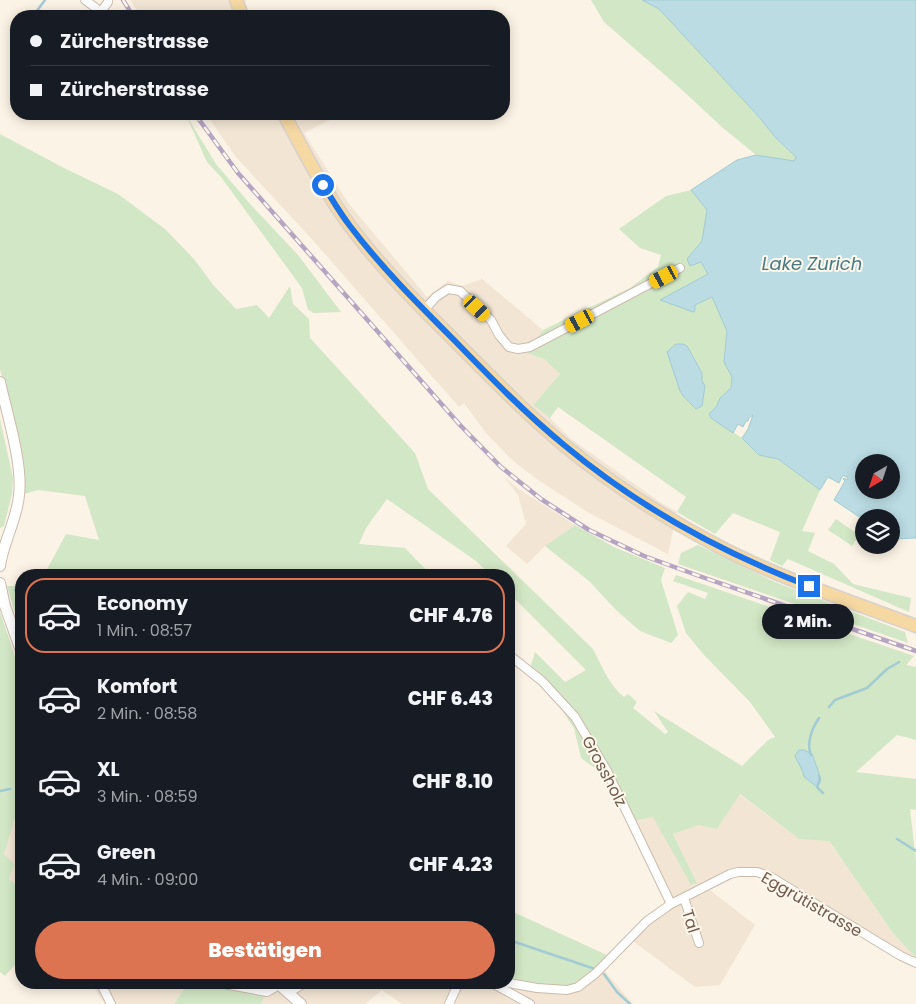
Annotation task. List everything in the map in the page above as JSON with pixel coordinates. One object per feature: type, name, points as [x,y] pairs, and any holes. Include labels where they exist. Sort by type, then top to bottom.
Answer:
[{"type":"main road","points":[[287,120],[314,171],[350,225],[381,264],[523,409],[563,445],[616,485],[657,512],[720,547],[756,564],[916,626]]},
{"type":"street","points":[[85,0],[99,10]]},
{"type":"street","points":[[105,10],[108,2]]},
{"type":"street","points":[[424,310],[436,297],[448,289],[460,291],[491,320],[498,334],[509,347],[518,349],[530,347],[680,268]]},
{"type":"street","points":[[0,382],[16,455],[20,484],[17,508],[0,566]]},
{"type":"street","points":[[0,583],[5,606],[15,634]]},
{"type":"street","name":"Grossholz","points":[[515,660],[542,681],[575,718],[607,770],[672,904]]},
{"type":"street","name":"Eggrütistrasse","points":[[515,984],[567,990],[578,987],[596,974],[647,921],[672,904],[730,874],[749,871],[763,873],[901,956],[916,963]]},
{"type":"street","name":"Tal","points":[[684,898],[699,943]]},
{"type":"street","points":[[104,989],[111,1004]]},
{"type":"street","points":[[251,989],[267,992],[271,989]]},
{"type":"street","points":[[283,989],[301,1004]]},
{"type":"street","points":[[288,993],[295,989]]},
{"type":"street","points":[[449,1004],[456,989]]},
{"type":"street","points":[[503,989],[530,1004]]},
{"type":"shaded area","points":[[130,0],[247,0],[245,2],[248,10],[142,10],[137,10]]},
{"type":"shaded area","points":[[210,120],[329,120],[304,133],[349,204],[427,297],[448,281],[462,286],[482,279],[543,330],[526,353],[544,359],[560,374],[533,405],[550,418],[571,439],[677,512],[668,554],[589,513],[538,480],[511,459],[486,433],[464,403],[459,407],[310,237],[236,157]]},
{"type":"shaded area","points":[[504,477],[519,489],[575,525],[545,546],[527,564],[506,546],[526,524],[518,495]]},
{"type":"shaded area","points":[[739,794],[799,839],[828,840],[893,933],[916,958],[916,962],[771,877],[749,871],[706,887],[755,925],[720,985],[695,987],[630,939],[671,904],[628,822],[653,816],[692,885],[697,882],[673,834],[699,825],[717,829]]},
{"type":"shaded area","points":[[15,818],[15,884],[9,879],[4,854]]},
{"type":"shaded area","points":[[602,968],[633,1004],[402,1004],[382,990],[365,1004],[261,1004],[270,989],[515,989],[515,980]]},
{"type":"shaded area","points":[[95,989],[184,989],[174,1004],[105,1004]]},
{"type":"green space","points":[[591,0],[642,0],[659,9],[759,117],[775,137],[796,157],[794,161],[756,155],[604,22]]},
{"type":"green space","points":[[188,120],[216,164],[298,255],[341,312],[314,313],[308,310],[302,288],[221,177],[207,162]]},
{"type":"green space","points":[[0,134],[118,194],[165,229],[194,259],[214,286],[236,309],[257,305],[269,318],[290,286],[293,304],[309,319],[310,338],[415,453],[428,489],[510,569],[485,569],[476,561],[387,499],[366,528],[359,544],[405,548],[425,569],[47,569],[66,534],[99,540],[85,496],[38,490],[24,494],[8,402],[0,369]]},
{"type":"green space","points":[[691,190],[708,210],[701,262],[708,274],[661,300],[693,312],[695,305],[712,297],[727,331],[724,362],[732,377],[731,389],[720,398],[717,406],[709,415],[742,438],[759,455],[778,459],[820,490],[802,531],[815,533],[808,551],[834,564],[853,584],[911,598],[909,612],[788,559],[782,566],[770,560],[780,532],[733,513],[715,534],[677,512],[686,497],[558,407],[550,418],[533,405],[560,374],[544,359],[526,353],[543,330],[630,288],[658,267],[661,255],[640,248],[619,229],[666,196]]},
{"type":"green space","points":[[0,419],[13,478],[12,494],[4,526],[0,528]]},
{"type":"green space","points":[[836,519],[855,532],[855,541],[852,546],[828,530]]},
{"type":"green space","points":[[575,525],[614,547],[665,568],[661,580],[678,635],[671,643],[640,631],[616,610],[589,581],[545,546]]},
{"type":"green space","points":[[698,545],[775,582],[905,632],[908,643],[678,564],[681,553]]},
{"type":"green space","points":[[515,573],[593,649],[614,687],[624,697],[628,694],[637,702],[633,708],[665,734],[668,732],[654,711],[742,766],[768,740],[775,737],[750,702],[704,655],[686,633],[677,606],[688,592],[705,599],[708,593],[673,581],[676,575],[914,656],[906,665],[916,667],[916,740],[897,735],[856,772],[916,779],[916,810],[910,809],[916,861],[916,958],[893,933],[829,841],[799,839],[740,794],[717,829],[699,825],[673,834],[697,883],[691,885],[653,817],[628,822],[603,774],[581,758],[574,728],[531,665],[535,652],[565,682],[586,670],[515,599]]},
{"type":"green space","points":[[7,586],[15,586],[15,612]]},
{"type":"green space","points":[[0,612],[15,656],[15,818],[4,854],[14,864],[9,879],[15,884],[15,965],[5,976],[0,972]]},
{"type":"green space","points":[[515,913],[609,956],[578,987],[515,982]]},
{"type":"green space","points":[[184,989],[270,989],[261,1004],[174,1004]]},
{"type":"water","name":"Lake Zurich","points":[[642,0],[916,0],[916,538],[900,539],[900,509],[855,509],[855,514],[834,500],[845,481],[843,479],[847,480],[848,478],[843,475],[839,483],[828,477],[820,490],[778,459],[759,455],[742,438],[748,429],[753,415],[746,421],[743,427],[738,424],[733,433],[711,418],[709,414],[717,406],[720,398],[731,388],[732,377],[724,362],[727,331],[712,297],[695,305],[695,311],[693,312],[660,300],[708,274],[701,262],[690,266],[687,259],[702,241],[707,210],[691,190],[737,160],[756,155],[794,161],[796,157],[775,137],[759,117],[659,9]]},
{"type":"water","points":[[676,344],[687,346],[702,373],[702,381],[705,386],[702,406],[696,409],[680,391],[667,352]]},
{"type":"water","points":[[799,750],[812,754],[819,773],[820,783],[816,786],[804,777],[795,756]]},
{"type":"waterway","points":[[38,10],[45,0]]},
{"type":"waterway","points":[[829,707],[835,700],[867,688],[887,669],[899,662]]},
{"type":"waterway","points":[[811,755],[809,746],[810,736],[819,718]]},
{"type":"waterway","points":[[819,776],[820,779],[817,787],[823,793]]},
{"type":"waterway","points":[[0,791],[10,789]]},
{"type":"waterway","points":[[897,839],[916,851]]},
{"type":"waterway","points":[[515,942],[595,969]]},
{"type":"waterway","points":[[604,974],[617,992],[630,1004]]},
{"type":"railway","points":[[123,0],[129,10]]},
{"type":"railway","points":[[199,120],[238,173],[460,425],[501,467],[541,499],[589,530],[644,556],[916,651]]},
{"type":"route","points":[[323,185],[350,225],[381,264],[412,298],[523,409],[563,445],[616,485],[689,531],[756,564],[809,586]]}]
